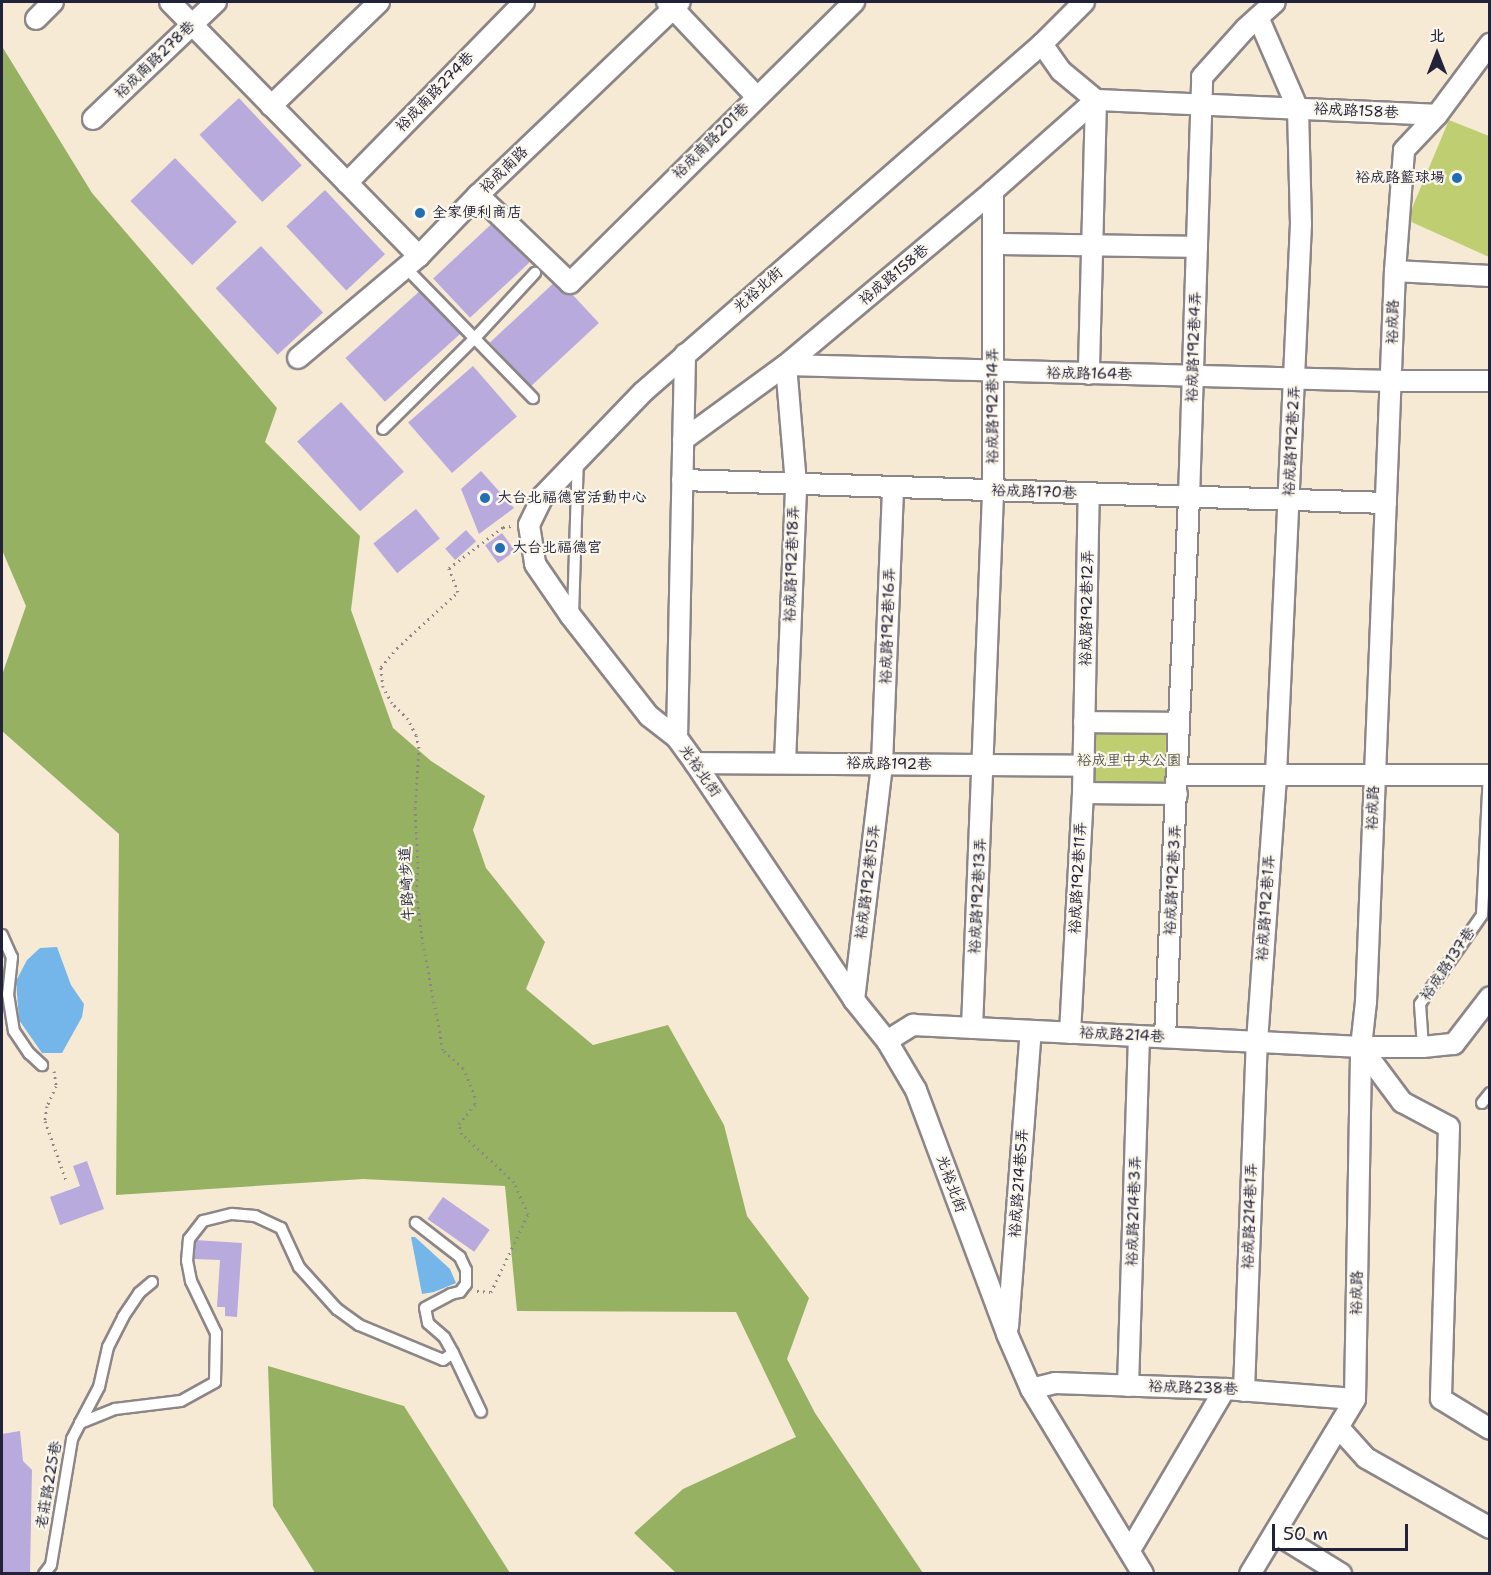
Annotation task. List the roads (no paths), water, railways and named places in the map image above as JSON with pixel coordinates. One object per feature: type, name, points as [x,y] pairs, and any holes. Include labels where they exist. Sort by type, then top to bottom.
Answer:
[{"type":"street","points":[[36,19],[53,2]]},
{"type":"street","points":[[170,2],[347,183],[412,262]]},
{"type":"street","name":"裕成南路278巷","points":[[93,119],[216,2]]},
{"type":"street","points":[[271,106],[379,2]]},
{"type":"street","name":"裕成南路274巷","points":[[347,183],[524,2]]},
{"type":"street","name":"裕成南路201巷","points":[[478,195],[570,283],[756,96],[854,2]]},
{"type":"street","name":"光裕北街","points":[[1084,2],[1042,44],[685,354],[677,738],[854,1000],[887,1041],[916,1090],[1007,1334],[1031,1389],[1143,1574]]},
{"type":"street","name":"裕成路192巷4弄","points":[[1178,723],[1189,498],[1203,104],[1202,77],[1258,16],[1275,2]]},
{"type":"street","points":[[673,4],[756,96]]},
{"type":"street","name":"裕成南路","points":[[298,358],[412,262],[673,4]]},
{"type":"street","points":[[1258,16],[1298,109]]},
{"type":"street","points":[[1042,44],[1061,71],[1096,100],[1089,374]]},
{"type":"street","name":"裕成路","points":[[1250,1574],[1355,1399],[1361,1047],[1366,1002],[1395,271],[1404,150],[1437,115],[1490,44]]},
{"type":"street","name":"裕成路158巷","points":[[683,440],[786,365],[993,191],[1096,100],[1437,115]]},
{"type":"street","name":"裕成路192巷2弄","points":[[1276,774],[1301,224],[1298,109]]},
{"type":"street","name":"裕成路192巷14弄","points":[[984,765],[993,491],[993,191]]},
{"type":"street","points":[[993,244],[1197,247]]},
{"type":"street","points":[[1395,271],[1490,276]]},
{"type":"street","points":[[677,738],[648,716],[573,620],[535,564],[529,525],[543,496],[643,392],[685,354]]},
{"type":"street","name":"裕成路164巷","points":[[786,365],[1295,379],[1490,381]]},
{"type":"street","name":"裕成路192巷18弄","points":[[785,763],[793,509],[796,484],[786,365]]},
{"type":"street","name":"裕成路170巷","points":[[682,480],[1386,503]]},
{"type":"street","name":"裕成路192巷16弄","points":[[882,764],[893,487]]},
{"type":"street","name":"裕成路192巷12弄","points":[[1084,722],[1089,494]]},
{"type":"street","points":[[1084,722],[1178,723]]},
{"type":"street","name":"裕成路192巷11弄","points":[[1070,1033],[1083,793],[1084,722]]},
{"type":"street","name":"裕成路192巷3弄","points":[[1165,1037],[1178,723]]},
{"type":"street","name":"裕成路192巷","points":[[695,763],[1082,766]]},
{"type":"street","name":"裕成路192巷15弄","points":[[854,1000],[882,764]]},
{"type":"street","name":"裕成路192巷13弄","points":[[972,1028],[984,765]]},
{"type":"street","points":[[1083,793],[1276,774],[1489,776]]},
{"type":"street","name":"裕成路192巷1弄","points":[[1257,1042],[1276,774]]},
{"type":"street","name":"裕成路214巷","points":[[887,1041],[913,1025],[1361,1047],[1423,1047],[1454,1044],[1490,997]]},
{"type":"street","name":"裕成路214巷5弄","points":[[1007,1334],[1031,1031]]},
{"type":"street","name":"裕成路214巷3弄","points":[[1128,1386],[1139,1036]]},
{"type":"street","name":"裕成路214巷1弄","points":[[1234,1390],[1257,1042]]},
{"type":"street","points":[[1361,1047],[1402,1102],[1449,1127],[1441,1399],[1490,1429]]},
{"type":"street","name":"裕成路238巷","points":[[1031,1389],[1055,1383],[1234,1390],[1355,1399]]},
{"type":"street","points":[[1130,1550],[1234,1390]]},
{"type":"street","points":[[1339,1428],[1366,1458],[1490,1528]]},
{"type":"street","points":[[1275,1533],[1341,1574]]},
{"type":"lane","points":[[412,262],[474,339],[533,398]]},
{"type":"lane","points":[[383,429],[474,339],[535,273]]},
{"type":"lane","points":[[573,620],[578,459]]},
{"type":"lane","name":"裕成路137巷","points":[[1423,1047],[1420,1004],[1482,915],[1490,766]]},
{"type":"lane","points":[[2,935],[12,957],[8,994],[14,1031],[29,1053],[42,1065]]},
{"type":"lane","points":[[1482,1102],[1490,1093]]},
{"type":"lane","points":[[81,1423],[115,1409],[181,1401],[215,1382],[216,1333],[191,1281],[188,1261],[189,1239],[203,1221],[232,1214],[255,1216],[281,1228],[299,1267],[337,1309],[359,1325],[442,1360],[453,1353]]},
{"type":"lane","points":[[416,1223],[460,1257],[466,1270],[466,1284],[460,1292],[451,1294],[425,1308],[428,1323],[444,1337],[480,1412]]},
{"type":"lane","name":"老莊路225巷","points":[[44,1574],[51,1565],[72,1439],[99,1387],[108,1347],[123,1317],[139,1293],[152,1282]]},
{"type":"water","points":[[57,947],[71,985],[84,1004],[82,1017],[62,1053],[42,1053],[19,1020],[16,981],[27,960],[40,948]]},
{"type":"water","points":[[411,1237],[415,1237],[450,1269],[456,1283],[422,1294]]},
{"type":"place","name":"裕成路籃球場","points":[[1457,178]]},
{"type":"place","name":"全家便利商店","points":[[420,213]]},
{"type":"place","name":"大台北福德宮活動中心","points":[[485,498]]},
{"type":"place","name":"大台北福德宮","points":[[500,548]]},
{"type":"park label","name":"裕成里中央公園","points":[[1129,761]]}]
